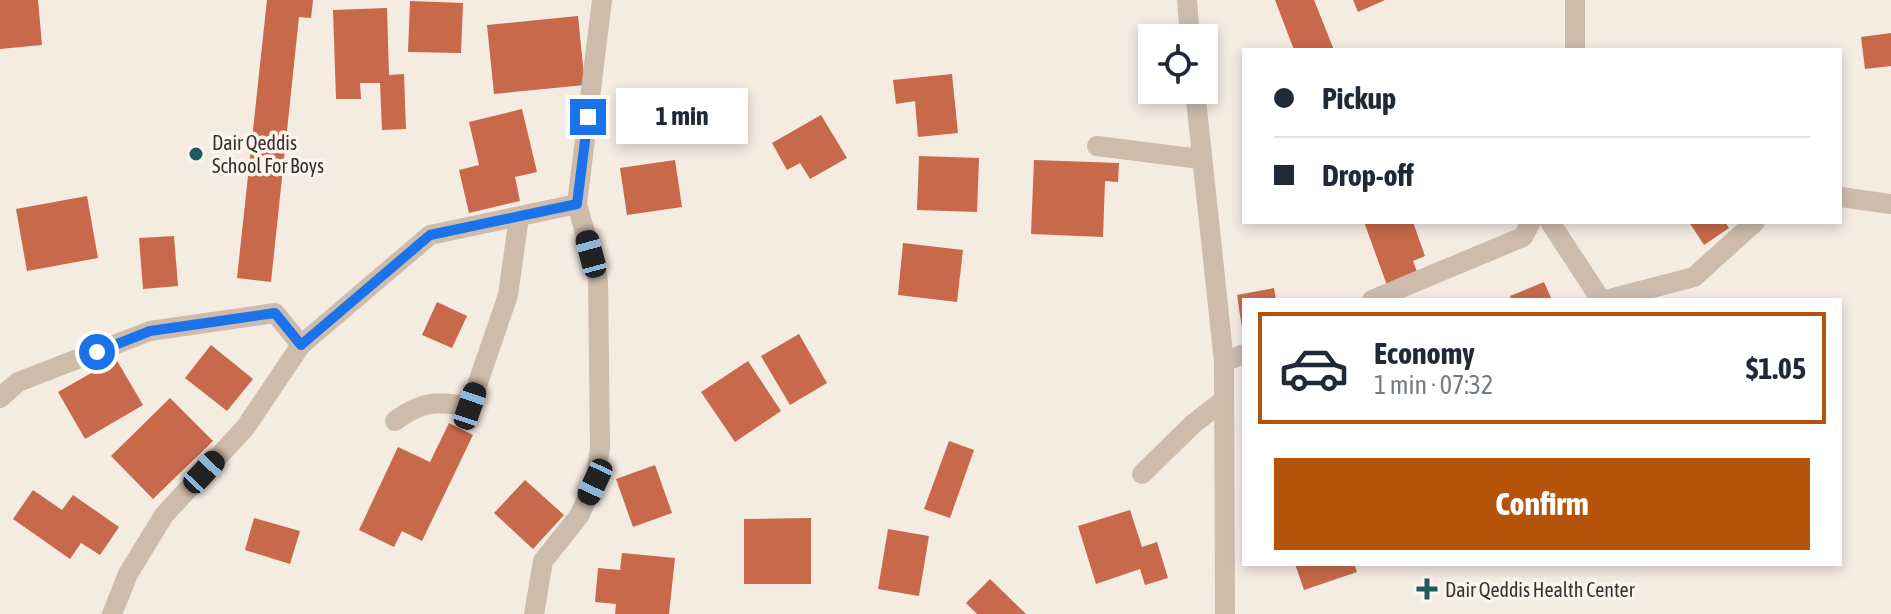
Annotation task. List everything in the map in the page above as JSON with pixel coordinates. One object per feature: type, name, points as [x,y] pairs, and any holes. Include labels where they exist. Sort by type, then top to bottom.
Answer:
[{"type":"street","points":[[534,614],[543,561],[579,516],[595,482],[600,448],[598,279],[577,204],[602,0]]},
{"type":"street","points":[[1187,0],[1189,24]]},
{"type":"street","points":[[1575,0],[1575,48]]},
{"type":"street","points":[[1196,104],[1224,362],[1225,614]]},
{"type":"street","points":[[1097,146],[1200,159]]},
{"type":"street","points":[[1842,197],[1891,204]]},
{"type":"street","points":[[112,614],[128,574],[164,515],[245,428],[301,345],[430,235],[577,204]]},
{"type":"street","points":[[395,421],[415,406],[436,402],[470,406],[508,295],[519,217]]},
{"type":"street","points":[[1377,298],[1523,237],[1530,224]]},
{"type":"street","points":[[1551,224],[1603,298]]},
{"type":"street","points":[[1612,298],[1694,277],[1753,224]]},
{"type":"street","points":[[0,398],[18,382],[150,331],[275,313],[301,345]]},
{"type":"street","points":[[1224,362],[1242,355]]},
{"type":"street","points":[[1142,474],[1193,424],[1224,400]]},
{"type":"building","points":[[0,0],[38,0],[42,45],[0,49]]},
{"type":"building","points":[[267,0],[313,0],[311,18],[299,17],[271,282],[237,278]]},
{"type":"building","points":[[1275,0],[1314,0],[1333,48],[1293,48]]},
{"type":"building","points":[[1353,0],[1385,0],[1358,12]]},
{"type":"building","points":[[410,1],[463,3],[461,53],[408,52]]},
{"type":"building","points":[[387,8],[389,75],[404,74],[406,129],[382,130],[380,83],[360,83],[361,99],[336,99],[333,10]]},
{"type":"building","points":[[578,16],[585,85],[494,94],[487,25]]},
{"type":"building","points":[[1891,33],[1891,66],[1865,69],[1861,37]]},
{"type":"building","points":[[952,74],[958,133],[918,137],[915,101],[896,104],[893,80]]},
{"type":"building","points":[[522,109],[537,172],[515,177],[520,201],[469,213],[459,170],[479,165],[469,122]]},
{"type":"building","points":[[821,115],[847,158],[810,179],[800,163],[787,170],[772,143]]},
{"type":"building","points":[[919,156],[979,158],[977,212],[917,210]]},
{"type":"building","points":[[675,160],[682,207],[627,215],[620,168]]},
{"type":"building","points":[[1034,160],[1119,163],[1118,182],[1105,181],[1103,237],[1031,234]]},
{"type":"building","points":[[87,196],[98,258],[27,271],[16,209]]},
{"type":"building","points":[[1365,224],[1414,224],[1425,256],[1413,261],[1419,277],[1388,288]]},
{"type":"building","points":[[1690,224],[1726,224],[1729,228],[1704,245]]},
{"type":"building","points":[[174,236],[178,286],[143,289],[139,238]]},
{"type":"building","points":[[903,243],[963,250],[957,302],[898,295]]},
{"type":"building","points":[[1544,282],[1551,298],[1510,298]]},
{"type":"building","points":[[1274,288],[1276,298],[1242,298],[1242,328],[1237,295]]},
{"type":"building","points":[[437,302],[467,316],[452,348],[422,335]]},
{"type":"building","points":[[799,334],[827,383],[790,405],[761,356]]},
{"type":"building","points":[[211,345],[253,379],[227,411],[185,378]]},
{"type":"building","points":[[116,359],[143,405],[85,439],[58,392]]},
{"type":"building","points":[[748,361],[781,411],[735,442],[701,392]]},
{"type":"building","points":[[170,398],[213,441],[153,499],[111,456]]},
{"type":"building","points":[[449,423],[473,435],[422,541],[402,531],[394,547],[359,530],[398,447],[430,462]]},
{"type":"building","points":[[949,441],[974,450],[950,518],[924,509]]},
{"type":"building","points":[[655,465],[672,513],[633,527],[616,479]]},
{"type":"building","points":[[525,480],[564,515],[533,549],[494,513]]},
{"type":"building","points":[[33,490],[62,510],[73,495],[119,527],[100,555],[81,543],[70,559],[13,519]]},
{"type":"building","points":[[1130,510],[1142,547],[1157,542],[1168,578],[1145,585],[1140,569],[1096,584],[1078,526]]},
{"type":"building","points":[[254,518],[300,531],[290,564],[245,550]]},
{"type":"building","points":[[811,518],[811,584],[744,584],[744,519]]},
{"type":"building","points":[[888,529],[929,536],[919,596],[878,589]]},
{"type":"building","points":[[622,553],[675,558],[669,614],[615,614],[616,604],[595,602],[598,568],[620,570]]},
{"type":"building","points":[[1296,566],[1355,566],[1357,572],[1304,590]]},
{"type":"building","points":[[990,579],[1026,614],[977,614],[966,603]]},
{"type":"place","name":"Dair Qeddis School For Boys","points":[[196,154]]},
{"type":"place","name":"Dair Qeddis Health Center","points":[[1427,589]]},
{"type":"route","points":[[97,352],[150,331],[275,313],[301,345],[430,235],[577,204],[588,117]]}]
